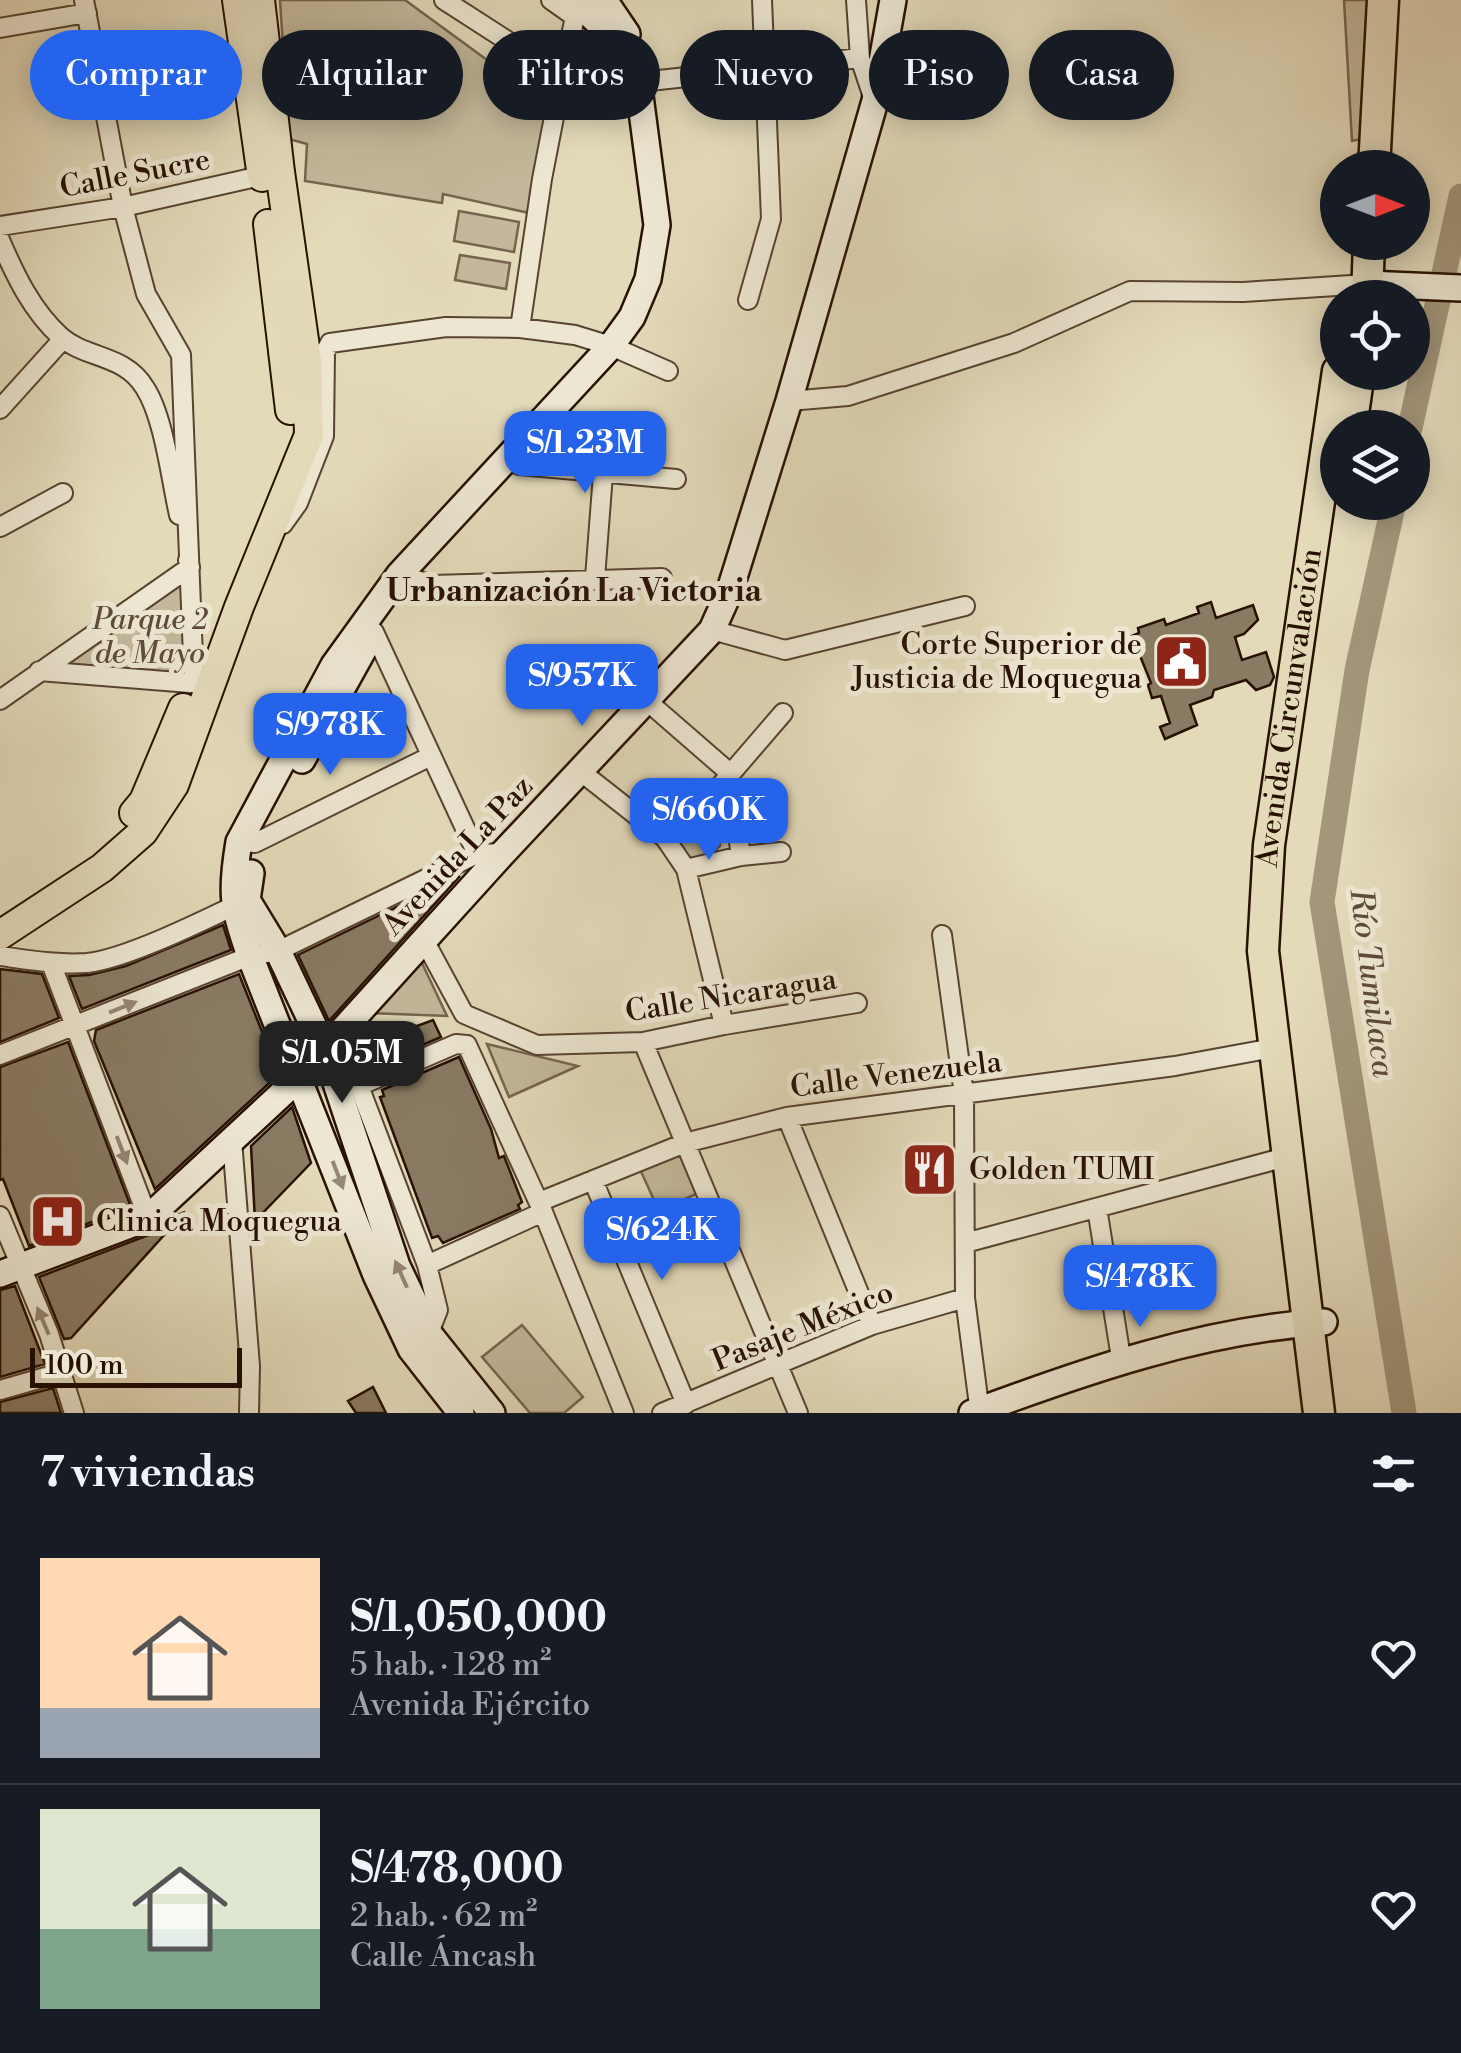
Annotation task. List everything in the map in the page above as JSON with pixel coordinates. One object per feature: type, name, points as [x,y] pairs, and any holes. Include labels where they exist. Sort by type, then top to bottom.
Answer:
[{"type":"highway","points":[[1375,150],[1384,0]]},
{"type":"highway","name":"Avenida Circunvalación","points":[[1335,390],[1266,883],[1263,951],[1286,1158],[1317,1332],[1336,1413]]},
{"type":"highway","name":"Avenida Circunvalación","points":[[1311,568],[1327,556],[1336,520]]},
{"type":"highway","name":"Avenida Circunvalación","points":[[1273,1048],[1286,1053],[1291,1060],[1317,1332],[1319,1413]]},
{"type":"main road","points":[[0,916],[109,842],[144,801],[262,554],[309,435],[306,361],[237,0]]},
{"type":"main road","points":[[0,935],[102,868],[143,832],[174,785],[202,684],[290,431],[260,0]]},
{"type":"main road","name":"Avenida La Paz","points":[[888,30],[893,0]]},
{"type":"main road","points":[[588,5],[617,30]]},
{"type":"main road","points":[[588,5],[631,72],[640,96],[664,224]]},
{"type":"main road","points":[[461,1413],[421,1342],[376,1275],[250,956],[240,903],[247,842],[334,665],[405,578],[618,350],[648,279],[664,224],[654,120]]},
{"type":"main road","name":"Avenida La Paz","points":[[10,1270],[148,1218],[300,1077],[424,940],[490,853],[580,771],[712,630],[730,590],[789,402],[870,120]]},
{"type":"main road","points":[[1430,288],[1461,288]]},
{"type":"main road","points":[[247,842],[405,578]]},
{"type":"main road","points":[[240,903],[278,951],[324,1050],[421,1342],[492,1413]]},
{"type":"main road","points":[[977,1412],[1122,1364],[1251,1329],[1317,1332]]},
{"type":"main road","points":[[1025,1413],[1137,1374],[1254,1342],[1317,1332]]},
{"type":"street","points":[[444,0],[491,30]]},
{"type":"street","points":[[550,0],[588,5],[579,30]]},
{"type":"street","points":[[762,0],[763,30]]},
{"type":"street","points":[[856,0],[860,58],[869,84]]},
{"type":"street","points":[[0,28],[86,7],[123,207],[146,294],[181,355],[190,567],[202,684],[40,671]]},
{"type":"street","points":[[849,59],[860,58]]},
{"type":"street","points":[[520,328],[553,120]]},
{"type":"street","points":[[748,300],[771,219],[766,120]]},
{"type":"street","name":"Calle Sucre","points":[[0,226],[123,207],[270,174]]},
{"type":"street","points":[[0,240],[18,284],[63,339],[123,365],[146,388],[162,434],[190,567]]},
{"type":"street","points":[[789,402],[848,396],[996,349],[1130,292],[1320,293]]},
{"type":"street","points":[[262,554],[298,503],[324,436],[325,352],[330,343],[446,327],[520,328],[575,335],[668,371]]},
{"type":"street","points":[[0,409],[63,339]]},
{"type":"street","points":[[513,462],[676,480]]},
{"type":"street","points":[[595,578],[603,474]]},
{"type":"street","points":[[0,527],[63,493]]},
{"type":"street","points":[[0,700],[190,567]]},
{"type":"street","points":[[405,578],[433,585],[662,578]]},
{"type":"street","points":[[712,630],[785,650],[965,606]]},
{"type":"street","points":[[0,1055],[250,956],[278,951],[490,853],[430,756],[374,632]]},
{"type":"street","points":[[647,701],[726,779],[741,856]]},
{"type":"street","points":[[664,838],[726,779],[782,713]]},
{"type":"street","points":[[247,842],[430,756]]},
{"type":"street","points":[[580,771],[664,838],[686,869],[724,1025]]},
{"type":"street","points":[[686,869],[741,856],[781,852]]},
{"type":"street","points":[[0,956],[90,963],[140,947],[240,903]]},
{"type":"street","points":[[942,935],[964,1094],[965,1298],[977,1412]]},
{"type":"street","name":"Calle Nicaragua","points":[[424,940],[464,1014],[537,1046],[643,1042],[857,1003]]},
{"type":"street","points":[[51,962],[148,1218]]},
{"type":"street","points":[[643,1042],[798,1413]]},
{"type":"street","points":[[421,1342],[438,1310],[427,1265],[359,1086],[456,1044],[467,1045],[541,1207],[624,1413]]},
{"type":"street","name":"Calle Venezuela","points":[[427,1265],[593,1180],[685,1143],[786,1117],[1175,1066],[1273,1048]]},
{"type":"street","points":[[786,1117],[872,1325]]},
{"type":"street","points":[[232,1140],[250,1366],[249,1413]]},
{"type":"street","points":[[964,1243],[1286,1158]]},
{"type":"street","points":[[593,1180],[686,1404]]},
{"type":"street","points":[[1097,1208],[1122,1364]]},
{"type":"street","points":[[0,1216],[10,1270],[63,1372],[74,1413]]},
{"type":"street","name":"Pasaje México","points":[[662,1413],[872,1325],[965,1298]]},
{"type":"street","points":[[0,1390],[63,1372]]},
{"type":"green space","points":[[280,0],[405,0],[446,30],[282,30]]},
{"type":"green space","points":[[1344,0],[1372,0],[1361,139],[1352,141]]},
{"type":"green space","points":[[463,42],[483,57],[483,120],[547,120],[529,213],[443,194],[442,203],[305,181],[307,144],[289,139],[288,120],[463,120]]},
{"type":"green space","points":[[459,211],[519,222],[514,252],[454,241]]},
{"type":"green space","points":[[460,255],[510,263],[506,289],[455,280]]},
{"type":"green space","name":"Parque 2 de Mayo","points":[[181,576],[185,672],[49,669]]},
{"type":"green space","points":[[703,802],[715,810],[720,846],[705,859],[684,864],[670,843]]},
{"type":"green space","points":[[421,961],[447,1016],[370,1013]]},
{"type":"green space","points":[[487,1044],[578,1066],[509,1097]]},
{"type":"green space","points":[[679,1153],[696,1194],[659,1211],[639,1167]]},
{"type":"green space","points":[[522,1325],[583,1397],[564,1413],[530,1413],[482,1357]]},
{"type":"building","points":[[1211,602],[1216,618],[1253,605],[1258,620],[1235,637],[1242,660],[1266,652],[1274,677],[1270,685],[1256,690],[1246,680],[1214,690],[1212,697],[1190,705],[1197,725],[1165,739],[1160,727],[1170,723],[1161,696],[1152,698],[1148,685],[1151,683],[1132,636],[1139,633],[1138,628],[1164,619],[1166,625],[1199,613],[1197,607]]},
{"type":"building","points":[[460,876],[329,1021],[298,955]]},
{"type":"building","points":[[223,925],[231,950],[82,1009],[69,976],[126,966]]},
{"type":"building","points":[[0,969],[42,974],[59,1018],[0,1042]]},
{"type":"building","points":[[239,974],[279,1074],[155,1189],[94,1041],[96,1030]]},
{"type":"building","points":[[433,1020],[441,1037],[376,1065],[368,1044]]},
{"type":"building","points":[[68,1042],[131,1207],[29,1246],[3,1179],[0,1180],[0,1067]]},
{"type":"building","points":[[459,1057],[491,1129],[499,1158],[504,1156],[522,1202],[518,1205],[520,1209],[443,1243],[438,1236],[432,1238],[380,1097],[384,1096],[382,1090]]},
{"type":"building","points":[[292,1107],[311,1163],[255,1221],[251,1146]]},
{"type":"building","points":[[185,1212],[71,1338],[64,1339],[39,1277],[154,1233]]},
{"type":"building","points":[[15,1286],[45,1364],[0,1377],[0,1290]]},
{"type":"building","points":[[373,1387],[386,1413],[356,1413],[348,1401]]},
{"type":"building","points":[[53,1388],[61,1413],[0,1413],[0,1402]]},
{"type":"waterway","name":"Río Tumilaca","points":[[1414,410],[1461,196]]},
{"type":"waterway","name":"Río Tumilaca","points":[[1390,520],[1357,670],[1322,902],[1404,1413]]},
{"type":"place","name":"Corte Superior de Justicia de Moquegua","points":[[1181,662]]},
{"type":"place","name":"Golden TUMI","points":[[930,1170]]},
{"type":"place","name":"Clinica Moquegua","points":[[57,1222]]},
{"type":"district","name":"Urbanización La Victoria","points":[[574,591]]}]
